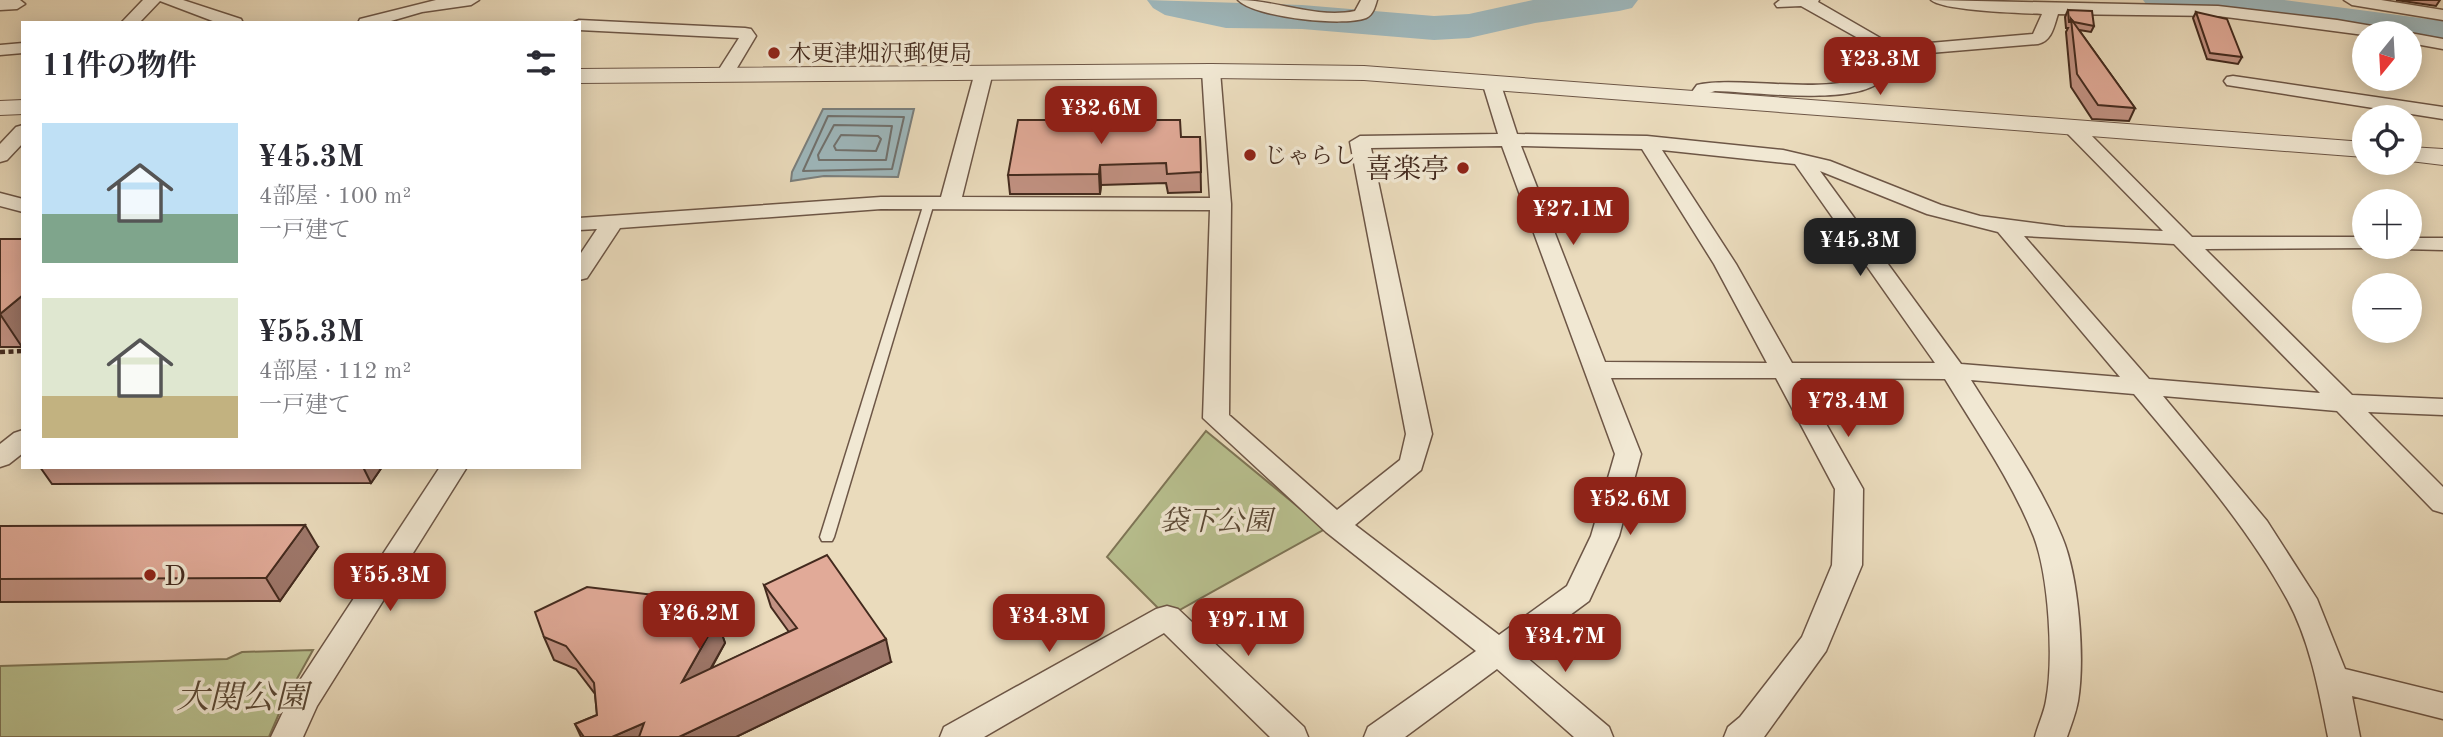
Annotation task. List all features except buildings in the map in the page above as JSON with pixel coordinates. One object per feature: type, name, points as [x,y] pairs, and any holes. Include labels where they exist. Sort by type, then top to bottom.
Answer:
[{"type":"street","points":[[131,21],[152,0]]},
{"type":"street","points":[[167,0],[229,21]]},
{"type":"street","points":[[385,0],[420,7]]},
{"type":"street","points":[[373,21],[420,7],[471,0]]},
{"type":"street","points":[[1246,0],[1284,11],[1345,16],[1359,15],[1365,10],[1369,0]]},
{"type":"street","points":[[1939,0],[2052,9],[2211,11],[2276,16],[2352,28]]},
{"type":"street","points":[[2352,0],[2443,15]]},
{"type":"street","points":[[1783,4],[1807,1],[1871,37],[1884,48],[1919,49],[2038,39],[2052,9]]},
{"type":"street","points":[[0,5],[17,4]]},
{"type":"street","points":[[2415,10],[2416,21]]},
{"type":"street","points":[[581,25],[745,33],[748,36],[725,74]]},
{"type":"street","points":[[2422,40],[2443,44]]},
{"type":"street","points":[[0,50],[21,48]]},
{"type":"street","points":[[1695,100],[1703,89],[1715,86],[1824,89],[1862,85],[1878,73],[1884,48]]},
{"type":"street","points":[[581,75],[1211,71],[1364,73],[1492,85],[2352,149]]},
{"type":"street","points":[[1211,71],[1221,204],[1216,418],[1336,525],[1499,652],[1597,737]]},
{"type":"street","points":[[940,203],[984,72]]},
{"type":"street","points":[[2233,81],[2443,113]]},
{"type":"street","points":[[1380,737],[1579,593],[1605,536],[1628,454],[1509,140],[1492,85]]},
{"type":"street","points":[[0,108],[21,107]]},
{"type":"street","points":[[2072,127],[2443,503]]},
{"type":"street","points":[[0,156],[21,133]]},
{"type":"street","points":[[1336,525],[1412,464],[1419,434],[1360,142],[1647,142],[1802,160],[1855,176],[1953,216],[2005,227],[2181,240],[2352,243]]},
{"type":"street","points":[[1647,142],[1725,264],[1849,489],[1847,565],[1815,643],[1752,727],[1740,737]]},
{"type":"street","points":[[2422,155],[2443,157]]},
{"type":"street","points":[[1802,160],[1953,370],[2021,482],[2049,539],[2058,580],[2065,635],[2062,701],[2051,737]]},
{"type":"street","points":[[0,199],[21,205]]},
{"type":"street","points":[[581,224],[881,203],[1221,204]]},
{"type":"street","points":[[581,270],[612,223]]},
{"type":"street","points":[[2005,227],[2257,528],[2302,599],[2333,679],[2344,737]]},
{"type":"street","points":[[2422,244],[2443,244]]},
{"type":"street","points":[[1597,370],[1953,370],[2342,403],[2443,407]]},
{"type":"street","points":[[0,458],[21,441]]},
{"type":"street","points":[[287,737],[304,700],[453,469]]},
{"type":"street","points":[[956,737],[1167,617],[1292,737]]},
{"type":"street","points":[[2333,679],[2443,706]]},
{"type":"lane","points":[[827,537],[940,203]]},
{"type":"path","points":[[0,352],[21,351]]},
{"type":"green space","name":"袋下公園","points":[[1206,431],[1325,529],[1167,617],[1107,557]]},
{"type":"green space","name":"大関公園","points":[[313,650],[284,702],[269,737],[0,737],[0,666],[227,659],[242,652]]},
{"type":"water","points":[[823,109],[914,109],[898,177],[824,176],[791,181],[792,172]]},
{"type":"waterway","points":[[1166,0],[1178,7],[1226,16],[1302,17],[1434,28],[1469,26],[1535,11],[1619,0]]},
{"type":"waterway","points":[[2162,0],[2243,6],[2443,33]]},
{"type":"place","name":"木更津畑沢郵便局","points":[[774,53]]},
{"type":"place","name":"じゃらし","points":[[1250,155]]},
{"type":"place","name":"喜楽亭","points":[[1463,168]]},
{"type":"place","name":"D","points":[[150,575]]}]
